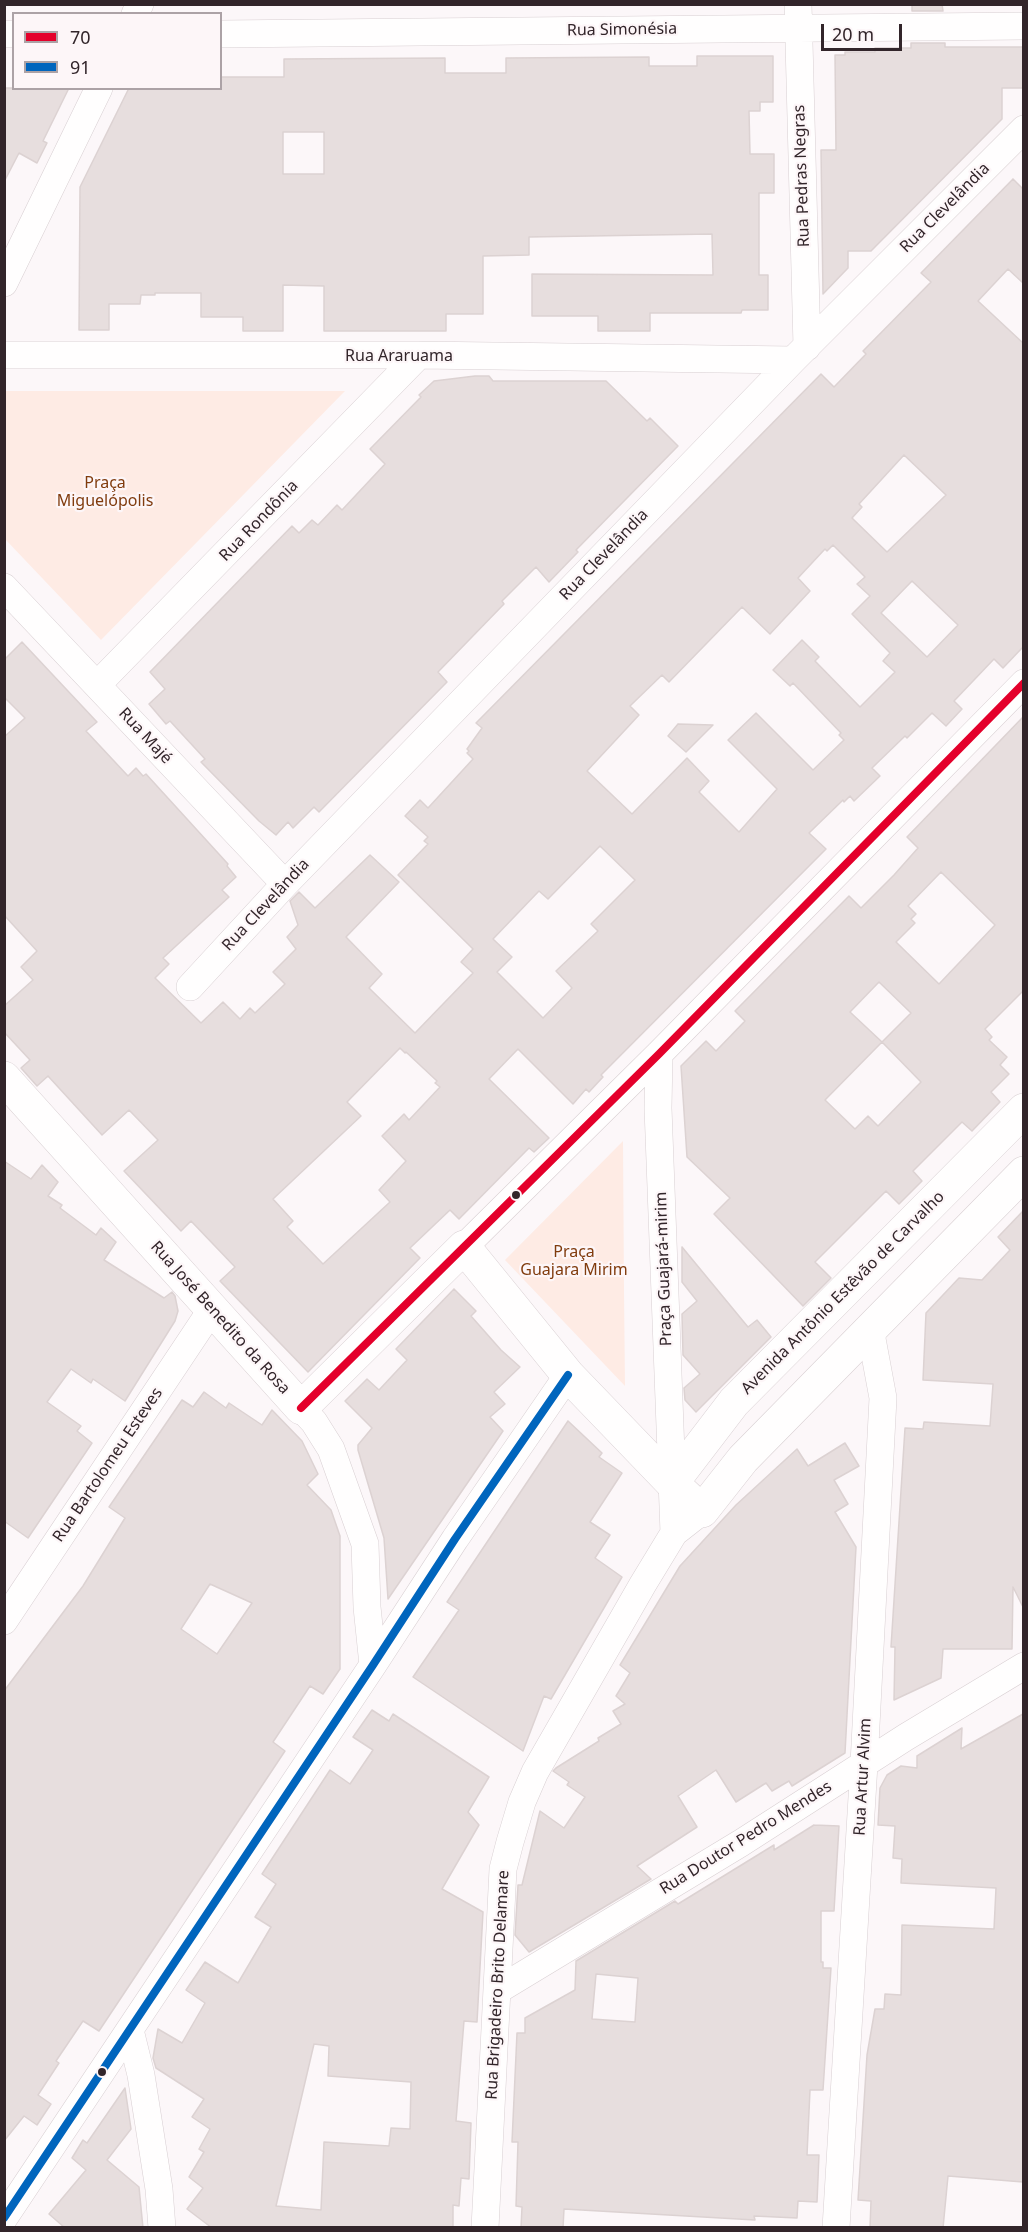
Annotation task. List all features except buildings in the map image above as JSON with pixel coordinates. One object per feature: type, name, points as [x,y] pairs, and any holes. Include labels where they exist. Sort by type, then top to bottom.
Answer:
[{"type":"street","name":"Rua Simonésia","points":[[222,34],[798,17],[1023,26]]},
{"type":"street","name":"Rua Pedras Negras","points":[[798,17],[800,354]]},
{"type":"street","points":[[4,283],[98,90]]},
{"type":"street","name":"Rua Clevelândia","points":[[190,987],[285,884],[800,354],[1023,129]]},
{"type":"street","name":"Rua Araruama","points":[[4,355],[800,354]]},
{"type":"street","name":"Rua Rondônia","points":[[97,685],[419,355]]},
{"type":"street","name":"Rua Majé","points":[[4,587],[285,884]]},
{"type":"street","points":[[301,1408],[659,1054],[1023,683]]},
{"type":"street","name":"Praça Guajará-mirim","points":[[659,1054],[659,1120],[672,1484]]},
{"type":"street","name":"Rua José Benedito da Rosa","points":[[4,1078],[314,1422],[331,1449],[365,1544],[367,1607],[373,1665]]},
{"type":"street","name":"Avenida Antônio Estêvão de Carvalho","points":[[672,1484],[734,1402],[1023,1110]]},
{"type":"street","points":[[465,1246],[568,1375],[672,1484],[702,1511],[743,1459],[1023,1173]]},
{"type":"street","name":"Rua Bartolomeu Esteves","points":[[4,1620],[212,1309]]},
{"type":"street","name":"Rua Artur Alvim","points":[[836,2228],[883,1398],[870,1328]]},
{"type":"street","points":[[4,2218],[455,1539],[568,1375]]},
{"type":"street","points":[[672,1484],[674,1533]]},
{"type":"street","name":"Rua Brigadeiro Brito Delamare","points":[[485,2228],[503,1869],[522,1802],[535,1772],[674,1533],[702,1511]]},
{"type":"street","name":"Rua Doutor Pedro Mendes","points":[[498,1990],[741,1843],[1023,1666]]},
{"type":"street","points":[[130,2030],[141,2075],[158,2177],[162,2228]]},
{"type":"green space","name":"Praça Miguelópolis","points":[[5,391],[345,391],[101,640],[5,539]]},
{"type":"green space","name":"Praça Guajara Mirim","points":[[623,1141],[624,1291],[625,1386],[505,1260]]},
{"type":"transit line","name":"70","points":[[301,1408],[659,1054],[1024,683]]},
{"type":"transit line","name":"91","points":[[4,2218],[455,1539],[568,1375]]}]
